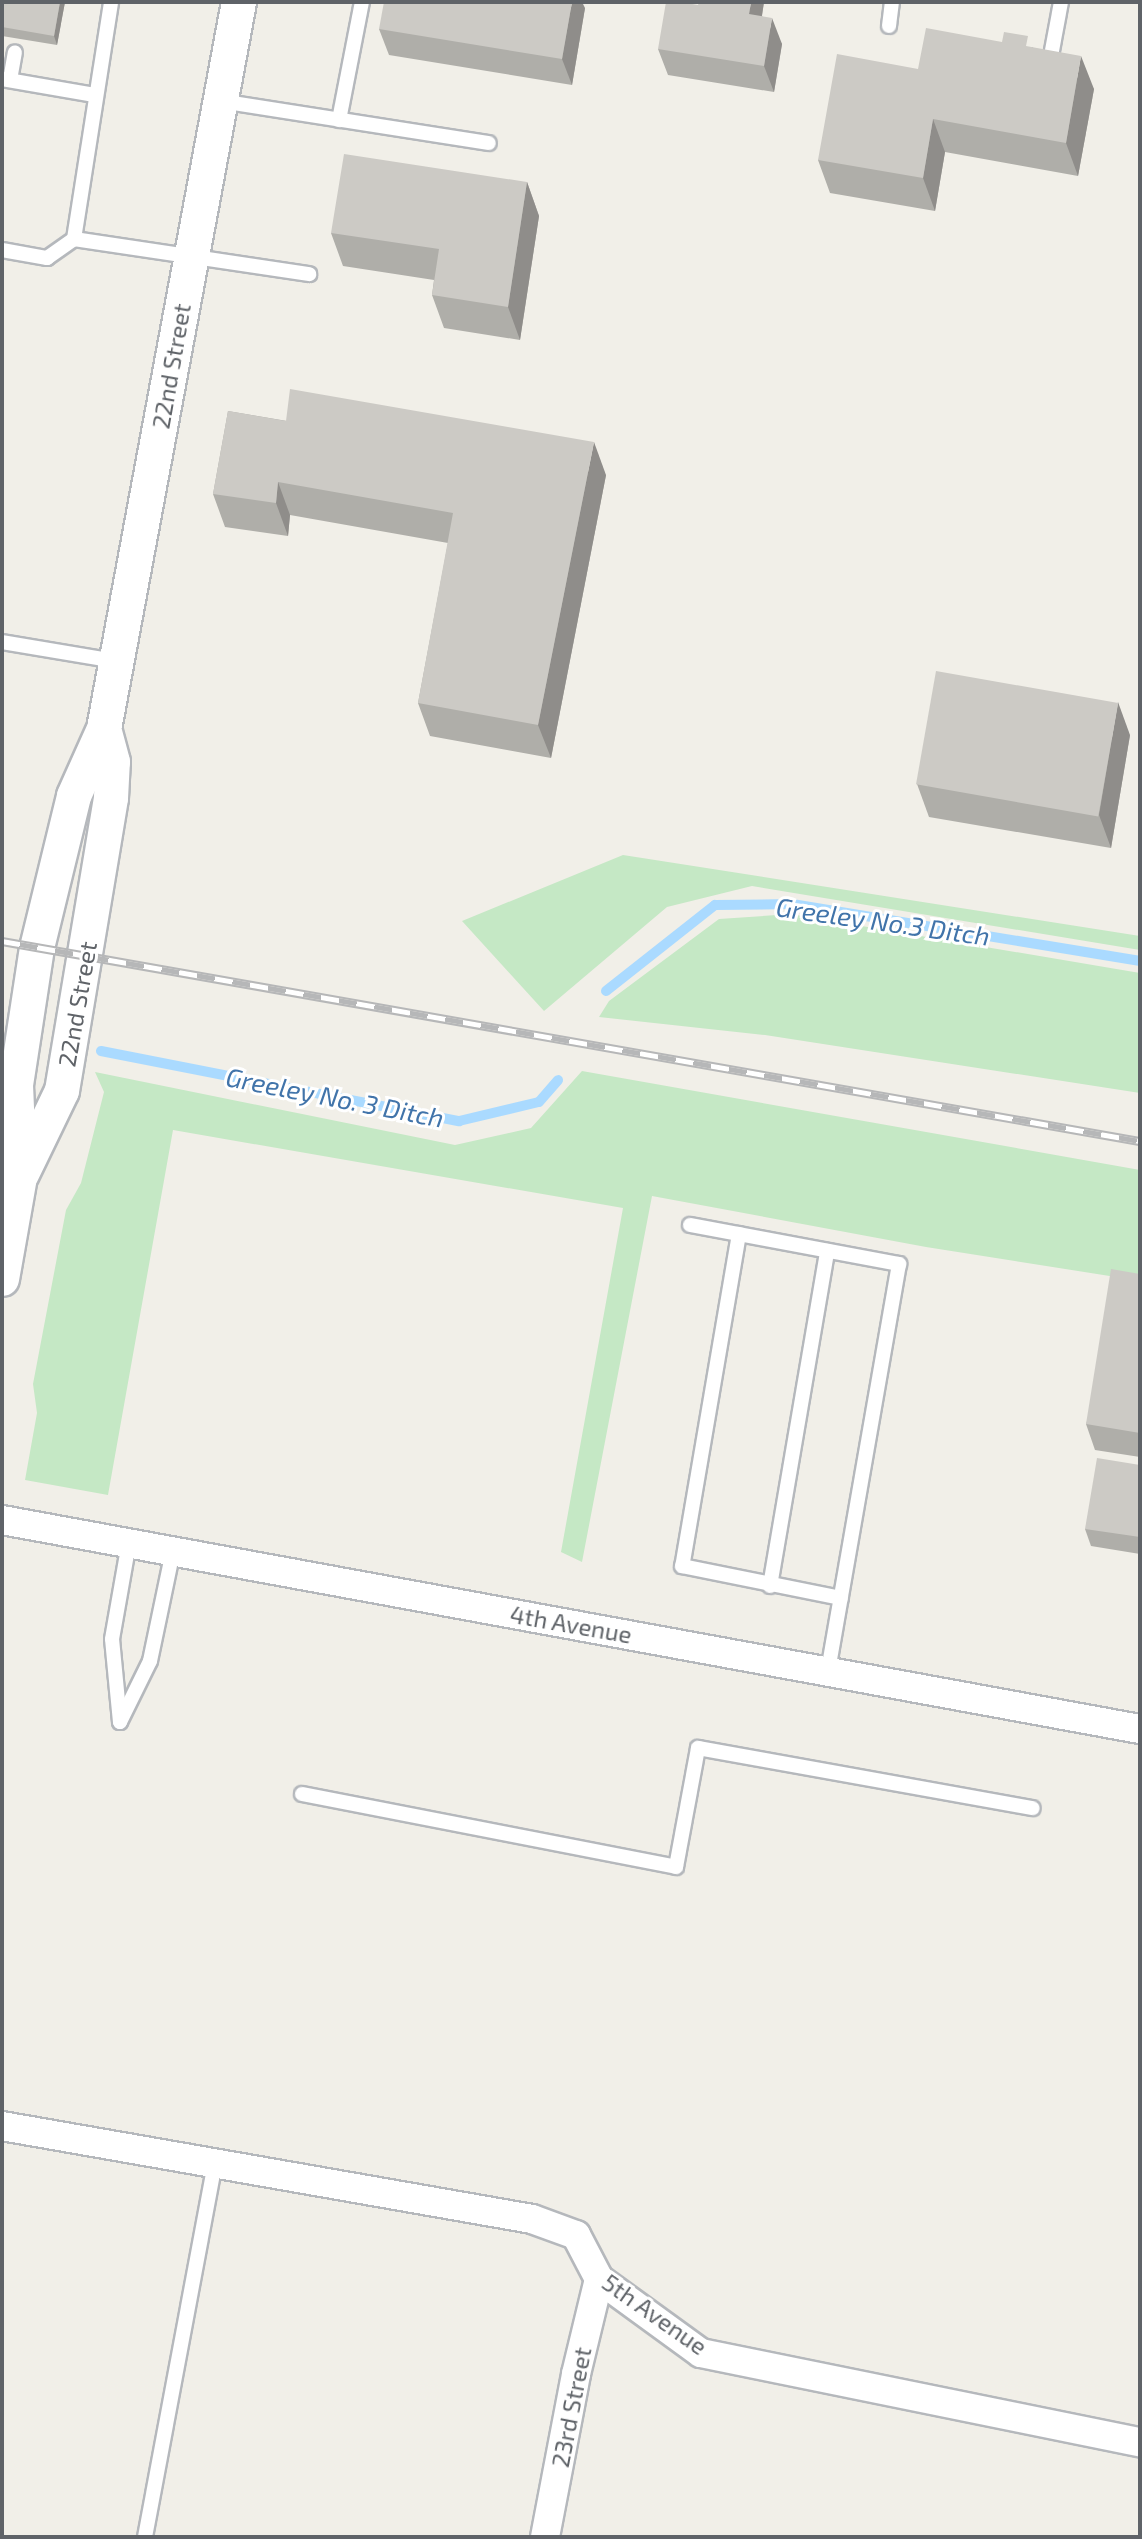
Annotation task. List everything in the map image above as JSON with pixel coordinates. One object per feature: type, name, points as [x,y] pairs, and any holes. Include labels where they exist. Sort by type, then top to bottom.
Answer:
[{"type":"street","name":"22nd Street","points":[[2,1279],[20,1177],[16,1085],[37,948],[74,796],[104,729],[239,2]]},
{"type":"street","name":"22nd Street","points":[[20,1177],[62,1091],[111,798],[113,762],[104,729]]},
{"type":"street","name":"4th Avenue","points":[[2,1520],[1140,1729]]},
{"type":"street","name":"5th Avenue","points":[[2,2126],[532,2219],[576,2235],[599,2279],[701,2353],[1140,2442]]},
{"type":"street","name":"23rd Street","points":[[545,2537],[576,2374],[599,2279]]},
{"type":"lane","points":[[74,239],[111,2]]},
{"type":"lane","points":[[339,120],[362,2]]},
{"type":"lane","points":[[889,26],[892,2]]},
{"type":"lane","points":[[1051,56],[1061,2]]},
{"type":"lane","points":[[15,52],[6,79],[95,95]]},
{"type":"lane","points":[[220,101],[489,143]]},
{"type":"lane","points":[[2,250],[47,258],[74,239],[309,274]]},
{"type":"lane","points":[[2,642],[116,661]]},
{"type":"lane","points":[[690,1225],[899,1264],[828,1672]]},
{"type":"lane","points":[[739,1234],[682,1566],[841,1598]]},
{"type":"lane","points":[[770,1586],[827,1251]]},
{"type":"lane","points":[[129,1543],[112,1639],[120,1722],[150,1661],[173,1551]]},
{"type":"lane","points":[[302,1794],[676,1867],[698,1748],[1033,1808]]},
{"type":"lane","points":[[145,2537],[215,2163]]},
{"type":"green space","points":[[623,855],[1140,936],[1140,950],[752,886],[667,907],[544,1011],[462,921]]},
{"type":"green space","points":[[791,914],[1140,973],[1140,1093],[765,1035],[599,1017],[609,1001],[719,919]]},
{"type":"green space","points":[[582,1071],[1140,1170],[1140,1292],[1116,1277],[926,1247],[652,1196],[582,1562],[561,1552],[623,1208],[173,1130],[108,1495],[25,1480],[37,1413],[33,1384],[66,1210],[81,1183],[104,1092],[95,1072],[455,1145],[531,1128]]},
{"type":"building","points":[[2,2],[60,2],[54,36],[2,27]]},
{"type":"building","points":[[384,2],[572,2],[562,59],[379,29]]},
{"type":"building","points":[[666,2],[698,5],[699,2],[751,2],[749,14],[772,18],[764,66],[658,49]]},
{"type":"building","points":[[926,28],[1002,42],[1004,32],[1028,36],[1026,46],[1081,56],[1066,143],[933,119],[923,178],[818,160],[837,54],[918,69]]},
{"type":"building","points":[[344,154],[527,182],[508,307],[432,295],[439,249],[331,233]]},
{"type":"building","points":[[290,389],[594,442],[538,725],[418,703],[453,513],[278,482],[276,503],[213,494],[228,411],[286,421]]},
{"type":"building","points":[[936,671],[1118,703],[1098,816],[916,784]]},
{"type":"building","points":[[1111,1269],[1140,1274],[1140,1433],[1086,1424]]},
{"type":"building","points":[[1097,1458],[1140,1465],[1140,1537],[1085,1529]]},
{"type":"waterway","name":"Greeley No.3 Ditch","points":[[606,991],[715,905],[792,904],[1140,961]]},
{"type":"waterway","name":"Greeley No. 3 Ditch","points":[[101,1051],[459,1121],[539,1102],[558,1080]]},
{"type":"railway","points":[[2,941],[1140,1141]]}]
